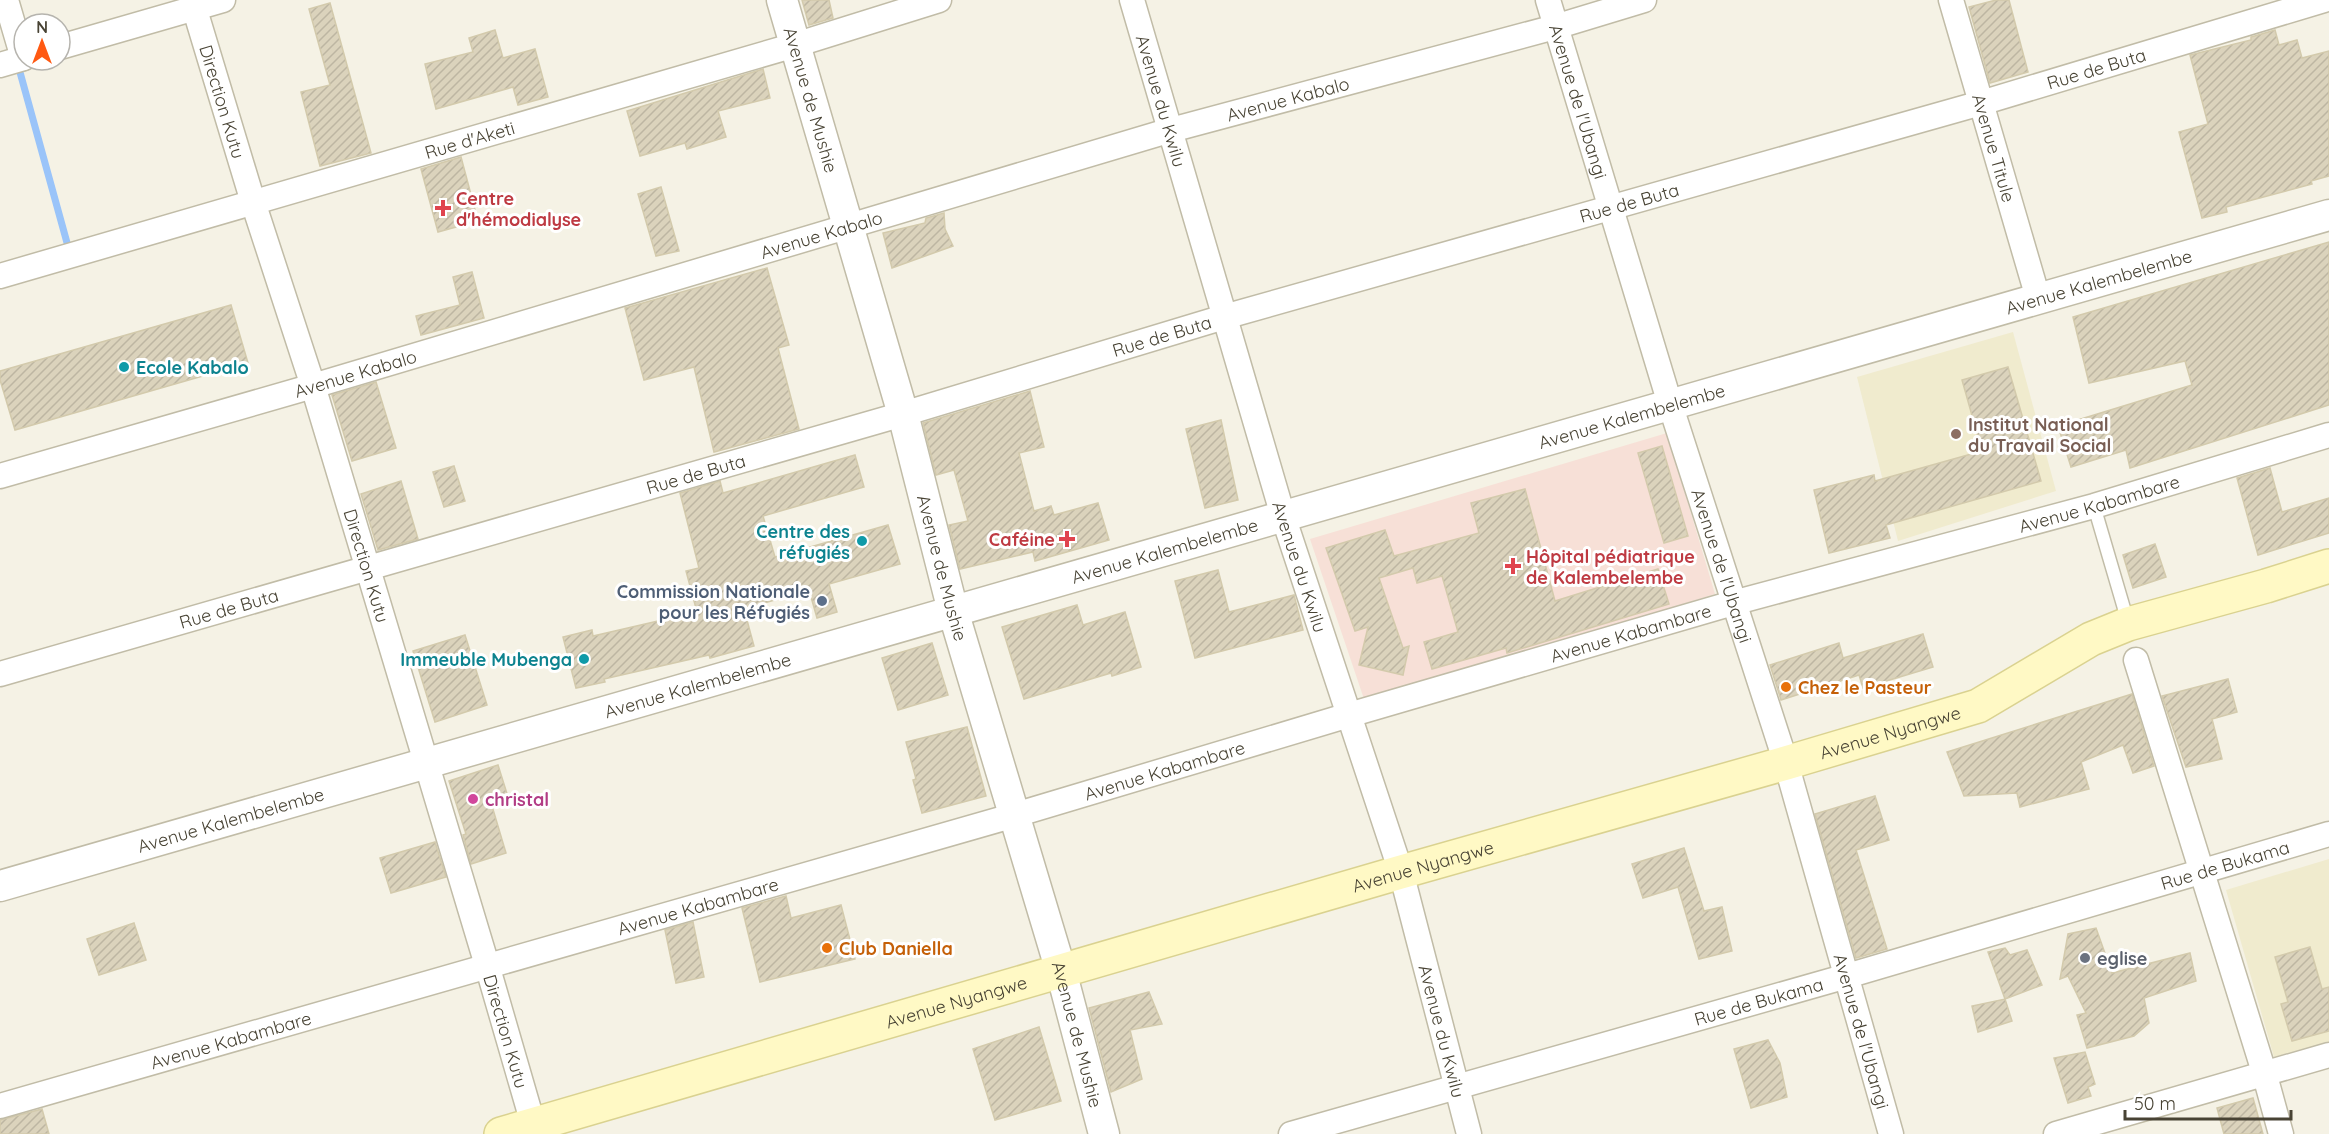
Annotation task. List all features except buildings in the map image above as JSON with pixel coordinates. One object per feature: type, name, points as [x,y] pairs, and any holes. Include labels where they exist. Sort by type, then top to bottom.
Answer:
[{"type":"main road","name":"Avenue Nyangwe","points":[[501,1134],[534,1130],[1061,971],[1978,706],[2091,639],[2128,624],[2329,566]]},
{"type":"street","points":[[6,0],[12,20]]},
{"type":"street","points":[[72,43],[194,4],[223,0]]},
{"type":"street","name":"Avenue de Mushie","points":[[782,0],[903,414],[953,611],[1061,971],[1104,1134]]},
{"type":"street","name":"Rue d'Aketi","points":[[0,276],[795,45],[939,0]]},
{"type":"street","name":"Avenue du Kwilu","points":[[1132,0],[1283,516],[1401,872],[1469,1134]]},
{"type":"street","name":"Avenue de l'Ubangi","points":[[1548,0],[1670,404],[1786,763],[1891,1134]]},
{"type":"street","name":"Avenue Kabalo","points":[[0,476],[313,386],[1171,130],[1555,27],[1644,0]]},
{"type":"street","name":"Avenue Titule","points":[[1951,0],[2038,298]]},
{"type":"street","name":"Rue de Buta","points":[[0,674],[903,414],[1224,317],[1981,103],[2324,0]]},
{"type":"street","name":"Direction Kutu","points":[[194,4],[253,202],[313,386],[487,965],[534,1130]]},
{"type":"street","name":"Avenue Kalembelembe","points":[[0,886],[2329,215]]},
{"type":"street","name":"Avenue Kabambare","points":[[0,1106],[1015,815],[1733,603],[2094,506],[2329,435]]},
{"type":"street","points":[[2136,660],[2264,1072],[2281,1134]]},
{"type":"street","name":"Rue de Bukama","points":[[1291,1134],[1847,976],[2329,834]]},
{"type":"street","points":[[2056,1134],[2329,1055]]},
{"type":"lane","points":[[2094,506],[2128,624]]},
{"type":"shaded area","name":"Institut National du Travail Social","points":[[2013,332],[2056,491],[1898,541],[1857,377]]},
{"type":"shaded area","name":"Hôpital pédiatrique de Kalembelembe","points":[[1667,433],[1715,594],[1365,702],[1310,539]]},
{"type":"shaded area","points":[[2329,859],[2329,1042],[2274,1057],[2226,890]]},
{"type":"waterway","points":[[20,72],[69,250]]},
{"type":"place","name":"Centre d'hémodialyse","points":[[443,208]]},
{"type":"place","name":"Ecole Kabalo","points":[[124,367]]},
{"type":"place","name":"Institut National du Travail Social","points":[[1956,434]]},
{"type":"place","name":"Caféine","points":[[1067,539]]},
{"type":"place","name":"Centre des réfugiés","points":[[862,541]]},
{"type":"place","name":"Hôpital pédiatrique de Kalembelembe","points":[[1513,566]]},
{"type":"place","name":"Commission Nationale pour les Réfugiés","points":[[822,601]]},
{"type":"place","name":"Immeuble Mubenga","points":[[584,659]]},
{"type":"place","name":"Chez le Pasteur","points":[[1786,687]]},
{"type":"place","name":"christal","points":[[473,799]]},
{"type":"place","name":"Club Daniella","points":[[827,948]]},
{"type":"place","name":"eglise","points":[[2085,958]]}]
